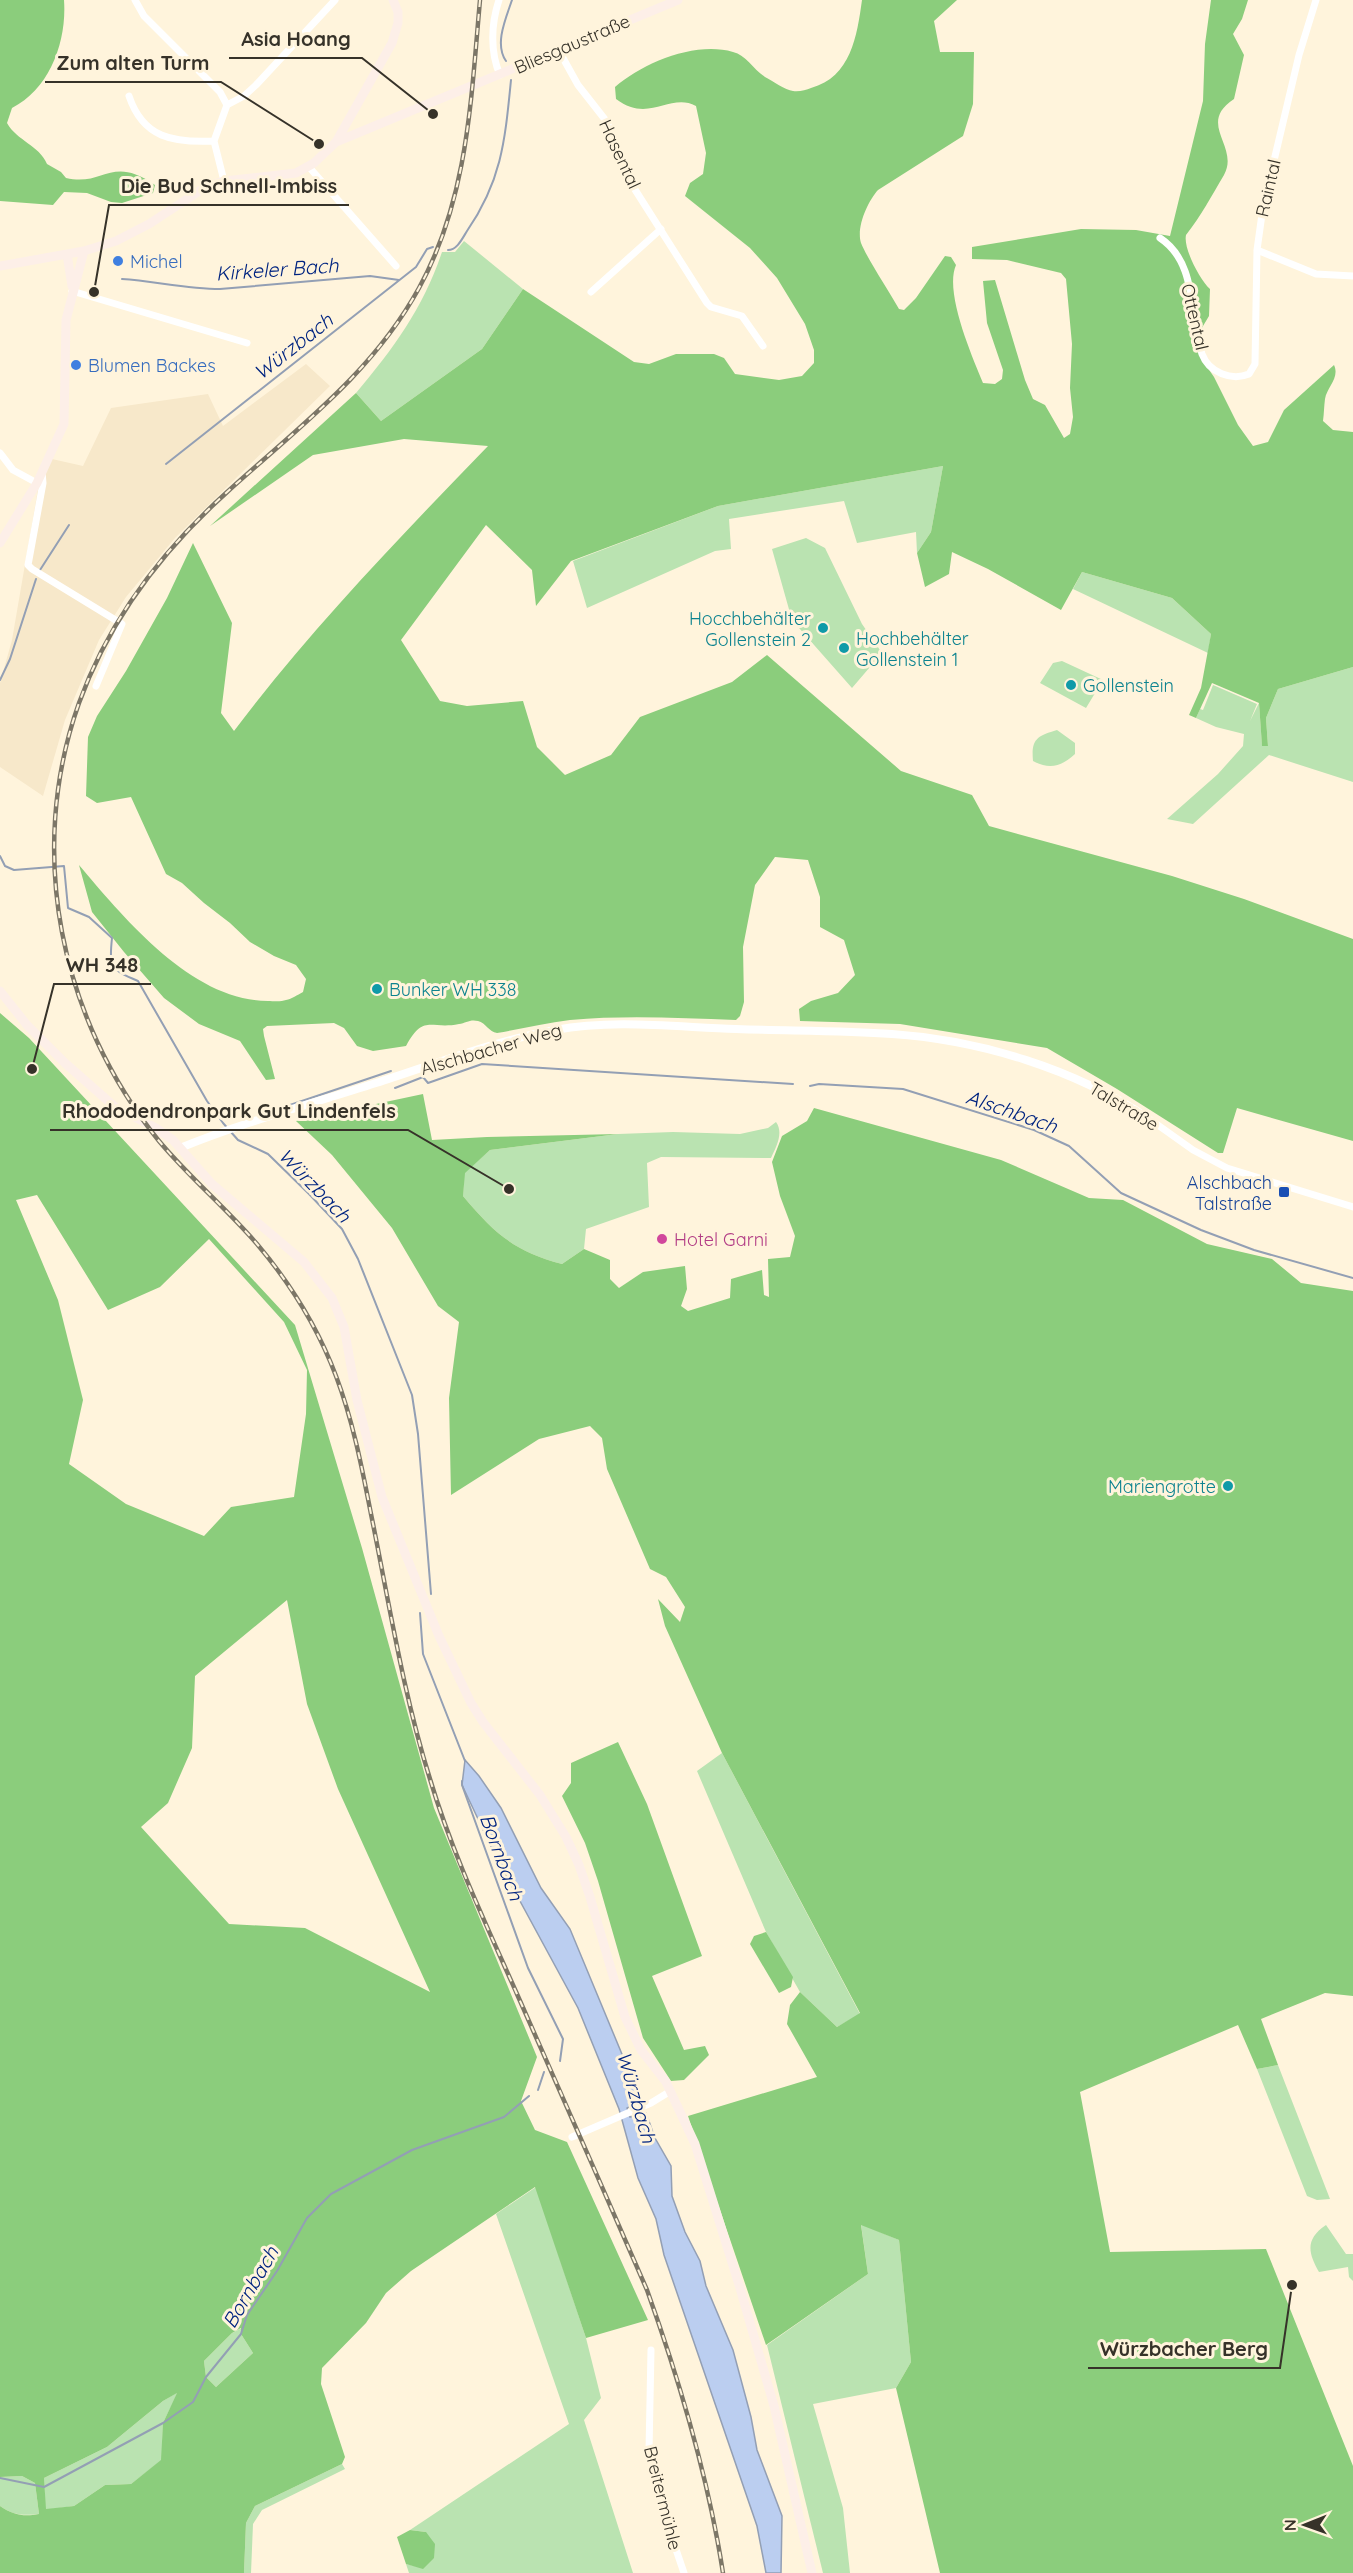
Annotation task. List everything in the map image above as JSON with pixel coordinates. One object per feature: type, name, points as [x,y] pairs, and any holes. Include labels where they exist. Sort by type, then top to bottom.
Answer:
[{"type":"main road","points":[[0,266],[84,251],[126,237],[200,190],[224,181],[283,176],[309,167],[336,142],[396,33],[398,12],[393,0]]},
{"type":"main road","name":"Bliesgaustraße","points":[[336,142],[678,0]]},
{"type":"main road","points":[[354,110],[357,121],[369,128]]},
{"type":"main road","points":[[0,543],[37,483],[64,424],[65,333],[72,291],[84,251]]},
{"type":"main road","points":[[67,254],[72,291]]},
{"type":"main road","points":[[0,991],[27,1025],[65,1063],[115,1107],[156,1128],[180,1148],[212,1184],[304,1262],[332,1298],[344,1327],[365,1435],[380,1489],[439,1636],[471,1703],[483,1722],[540,1795],[579,1865],[625,2017],[648,2060],[666,2082],[695,2144],[774,2406],[812,2573]]},
{"type":"street","points":[[135,0],[144,16],[220,92],[227,105]]},
{"type":"street","points":[[224,181],[214,141],[227,105],[244,96],[256,85],[335,0]]},
{"type":"street","points":[[499,0],[494,19],[493,46],[500,75]]},
{"type":"street","name":"Raintal","points":[[1245,375],[1253,370],[1255,364],[1257,250],[1268,184],[1299,54],[1316,0]]},
{"type":"street","name":"Hasental","points":[[558,49],[578,85],[607,122],[627,177],[707,303],[711,307],[742,316],[763,346]]},
{"type":"street","points":[[129,96],[137,116],[154,133],[192,141],[214,141]]},
{"type":"street","points":[[309,167],[396,266]]},
{"type":"street","points":[[591,292],[661,229]]},
{"type":"street","name":"Ottental","points":[[1160,238],[1175,251],[1180,260],[1207,363],[1220,373],[1245,375]]},
{"type":"street","points":[[1257,250],[1316,274],[1353,276]]},
{"type":"street","points":[[72,291],[247,343]]},
{"type":"street","points":[[0,453],[13,470],[37,483]]},
{"type":"street","points":[[42,472],[43,483],[28,565],[122,624],[96,686]]},
{"type":"street","name":"Alschbacher Weg","points":[[180,1148],[501,1043],[556,1029],[614,1024],[849,1031]]},
{"type":"street","name":"Talstraße","points":[[849,1031],[948,1040],[1009,1056],[1095,1086],[1148,1118],[1200,1154],[1227,1168],[1353,1207]]},
{"type":"street","points":[[572,2137],[617,2119],[669,2092]]},
{"type":"street","name":"Breitermühle","points":[[651,2350],[649,2451],[669,2529],[684,2573]]},
{"type":"shaded area","points":[[306,364],[330,386],[175,538],[126,597],[99,640],[65,720],[43,796],[0,767],[0,683],[12,640],[38,489],[52,459],[83,466],[111,408],[208,394],[223,426]]},
{"type":"green space","points":[[0,0],[64,0],[62,32],[53,62],[37,89],[12,108],[7,123],[11,129],[39,152],[47,164],[61,172],[66,178],[90,179],[108,173],[128,172],[155,185],[153,193],[122,203],[111,202],[87,193],[64,192],[53,205],[0,201]]},
{"type":"green space","points":[[862,0],[957,0],[934,21],[940,52],[974,52],[973,104],[963,136],[878,190],[864,215],[860,230],[861,243],[899,309],[904,310],[916,298],[945,256],[951,257],[956,265],[953,277],[956,307],[966,341],[983,383],[995,384],[1002,379],[1003,370],[987,323],[983,281],[995,280],[1025,380],[1033,399],[1045,405],[1064,438],[1070,434],[1073,417],[1070,388],[1072,344],[1066,279],[1061,273],[1007,260],[972,259],[972,247],[1081,229],[1136,230],[1170,236],[1203,101],[1205,44],[1211,0],[1248,0],[1242,19],[1233,34],[1244,55],[1234,99],[1223,108],[1219,117],[1218,126],[1227,154],[1227,164],[1224,175],[1211,198],[1186,235],[1187,248],[1193,264],[1210,289],[1209,316],[1203,326],[1199,346],[1203,361],[1214,377],[1238,425],[1253,446],[1268,442],[1284,410],[1334,365],[1335,374],[1326,395],[1323,421],[1333,430],[1353,432],[1353,667],[1278,689],[1266,718],[1268,746],[1262,746],[1259,703],[1212,683],[1196,718],[1189,715],[1201,688],[1211,634],[1172,598],[1082,572],[1061,610],[988,569],[952,552],[949,574],[925,587],[917,553],[931,532],[943,466],[718,506],[571,561],[536,606],[532,570],[486,525],[401,640],[440,701],[467,706],[523,701],[537,747],[565,775],[611,755],[640,717],[732,682],[767,655],[901,771],[972,795],[989,826],[1172,876],[1244,899],[1353,939],[1353,1141],[1237,1108],[1223,1153],[1218,1153],[1047,1048],[900,1024],[800,1021],[799,1009],[811,1001],[838,993],[855,975],[844,940],[820,927],[820,897],[808,860],[775,857],[755,885],[743,947],[744,1002],[740,1016],[736,1020],[653,1017],[591,1018],[497,1033],[481,1022],[473,1020],[461,1024],[423,1026],[412,1036],[406,1046],[373,1051],[357,1046],[344,1028],[334,1023],[267,1026],[263,1029],[264,1036],[275,1079],[266,1080],[240,1041],[199,1024],[164,998],[92,912],[79,865],[117,909],[162,953],[187,972],[213,987],[240,997],[268,1001],[284,1001],[303,992],[306,979],[296,965],[250,942],[182,883],[166,874],[131,797],[97,803],[86,796],[88,737],[97,716],[126,671],[167,598],[193,543],[232,623],[221,713],[234,731],[325,620],[488,446],[404,439],[313,455],[210,526],[356,393],[381,421],[482,349],[523,289],[634,362],[649,364],[676,354],[714,354],[724,358],[735,374],[779,380],[802,376],[814,363],[814,350],[805,324],[777,278],[750,248],[685,196],[690,183],[703,174],[706,153],[696,106],[677,103],[639,109],[616,99],[615,87],[640,70],[670,56],[702,49],[718,49],[738,54],[765,77],[786,89],[798,91],[809,89],[824,83],[843,65],[854,41]]},
{"type":"green space","points":[[464,241],[523,289],[482,349],[381,421],[356,393],[406,327],[426,291],[442,252],[455,252]]},
{"type":"green space","points":[[943,466],[931,532],[917,553],[916,532],[857,543],[844,501],[729,519],[731,549],[715,551],[587,608],[573,561],[718,506]]},
{"type":"green space","points":[[806,538],[825,548],[862,624],[882,653],[852,688],[792,620],[772,549]]},
{"type":"green space","points":[[1082,572],[1172,598],[1211,634],[1208,653],[1073,589]]},
{"type":"green space","points":[[1062,661],[1103,680],[1086,708],[1040,683],[1053,663]]},
{"type":"green space","points":[[1353,667],[1353,782],[1269,755],[1193,824],[1167,819],[1218,774],[1243,746],[1244,734],[1216,727],[1196,718],[1200,709],[1203,710],[1213,685],[1257,704],[1250,721],[1259,703],[1262,745],[1268,746],[1266,718],[1278,689]]},
{"type":"green space","points":[[1057,730],[1075,743],[1075,754],[1060,764],[1050,766],[1033,761],[1033,748],[1037,739]]},
{"type":"green space","points":[[0,1013],[29,1038],[295,1325],[362,1548],[434,1808],[537,2057],[521,2101],[535,2130],[567,2142],[648,2320],[586,2338],[535,2187],[411,2271],[386,2293],[366,2323],[322,2368],[321,2384],[345,2457],[342,2464],[255,2506],[246,2523],[244,2573],[0,2573],[0,2506],[19,2514],[39,2514],[35,2483],[22,2476],[0,2477]],"holes":[[[37,1195],[108,1310],[160,1287],[209,1239],[284,1322],[307,1370],[306,1414],[294,1497],[231,1507],[204,1536],[126,1504],[69,1464],[83,1400],[58,1300],[16,1200]],[[287,1600],[307,1704],[338,1789],[430,1992],[305,1928],[229,1924],[141,1827],[168,1803],[192,1748],[195,1676]],[[241,2328],[241,2334],[253,2353],[216,2387],[206,2377],[204,2361],[232,2333]],[[177,2393],[163,2423],[161,2460],[131,2484],[105,2485],[74,2506],[46,2509],[44,2478],[107,2447],[163,2401]]]},
{"type":"green space","points":[[423,1094],[432,1140],[618,1134],[490,1150],[465,1173],[463,1196],[496,1231],[518,1247],[531,1253],[562,1264],[584,1249],[610,1260],[610,1279],[619,1288],[643,1272],[685,1266],[687,1289],[681,1306],[688,1311],[730,1298],[731,1279],[762,1270],[764,1295],[769,1297],[768,1259],[790,1257],[795,1236],[780,1196],[772,1162],[782,1136],[807,1121],[814,1108],[1001,1160],[1089,1198],[1123,1200],[1207,1244],[1272,1259],[1301,1283],[1353,1291],[1353,1996],[1325,1993],[1261,2019],[1278,2065],[1257,2069],[1238,2025],[1080,2092],[1110,2252],[1266,2249],[1353,2466],[1353,2573],[940,2573],[896,2388],[911,2362],[899,2240],[861,2225],[868,2274],[766,2345],[688,2116],[817,2077],[787,2024],[790,2005],[800,1992],[837,2027],[860,2013],[722,1753],[665,1626],[658,1599],[680,1622],[685,1607],[666,1577],[650,1569],[607,1469],[602,1438],[590,1426],[539,1439],[451,1495],[449,1398],[459,1322],[438,1306],[392,1228],[332,1155],[296,1121]]},
{"type":"green space","points":[[776,1122],[779,1135],[771,1158],[661,1157],[647,1163],[649,1207],[586,1229],[584,1249],[562,1264],[531,1253],[506,1239],[485,1221],[463,1196],[464,1173],[490,1150],[618,1134],[673,1132],[740,1134],[768,1128]]},
{"type":"green space","points":[[618,1742],[647,1804],[702,1956],[652,1976],[684,2050],[705,2046],[709,2055],[684,2080],[671,2081],[643,2038],[598,1881],[585,1843],[562,1796],[571,1783],[571,1763]]},
{"type":"green space","points":[[722,1753],[860,2014],[837,2027],[800,1992],[766,1932],[697,1771]]},
{"type":"green space","points":[[766,1932],[793,1977],[791,1987],[779,1993],[750,1944],[754,1936]]},
{"type":"green space","points":[[1278,2065],[1330,2199],[1317,2200],[1307,2196],[1257,2069]]},
{"type":"green space","points":[[536,2187],[586,2338],[601,2398],[584,2420],[633,2573],[409,2573],[406,2564],[423,2568],[426,2532],[410,2530],[569,2424],[496,2214]]},
{"type":"green space","points":[[861,2224],[899,2240],[911,2362],[896,2388],[813,2404],[843,2508],[850,2573],[823,2573],[767,2345],[868,2274]]},
{"type":"green space","points":[[1326,2225],[1346,2254],[1353,2254],[1353,2281],[1349,2277],[1348,2267],[1319,2272],[1312,2259],[1310,2247],[1314,2236]]},
{"type":"green space","points":[[242,2328],[241,2334],[253,2353],[216,2387],[206,2377],[204,2361],[232,2333]]},
{"type":"green space","points":[[178,2392],[163,2423],[162,2460],[131,2484],[105,2485],[74,2506],[45,2510],[44,2478],[107,2447],[163,2401]]},
{"type":"green space","points":[[342,2464],[345,2469],[262,2510],[253,2524],[251,2573],[244,2573],[246,2523],[255,2506]]},
{"type":"green space","points":[[22,2476],[35,2483],[39,2514],[18,2514],[0,2506],[0,2477]]},
{"type":"green space","points":[[410,2530],[426,2532],[435,2544],[434,2558],[423,2569],[406,2564],[397,2537]]},
{"type":"water","points":[[465,1760],[501,1808],[541,1888],[570,1929],[641,2100],[627,2108],[630,2117],[646,2113],[655,2138],[671,2166],[672,2196],[685,2232],[700,2261],[706,2286],[733,2350],[751,2417],[757,2450],[782,2516],[781,2573],[766,2573],[757,2526],[664,2255],[656,2219],[638,2178],[619,2109],[578,2008],[495,1855],[462,1785]]},
{"type":"waterway","name":"Würzbach","points":[[506,61],[501,39],[512,0]]},
{"type":"waterway","name":"Würzbach","points":[[448,250],[457,246],[461,241],[479,212],[495,177],[504,141],[511,80]]},
{"type":"waterway","name":"Würzbach","points":[[166,464],[416,267],[427,249],[433,247]]},
{"type":"waterway","name":"Kirkeler Bach","points":[[122,279],[220,289],[370,276],[399,280]]},
{"type":"waterway","name":"Würzbach","points":[[40,570],[69,525]]},
{"type":"waterway","name":"Würzbach","points":[[0,680],[10,659],[36,579]]},
{"type":"waterway","name":"Würzbach","points":[[0,856],[5,866],[14,870],[64,866],[68,908],[89,917],[112,938],[111,955],[114,966],[122,974],[138,981],[207,1101],[223,1123],[238,1140],[268,1154],[342,1229],[358,1259],[412,1395],[418,1434],[431,1594]]},
{"type":"waterway","name":"Alschbach","points":[[395,1088],[423,1077],[428,1083],[482,1064],[793,1084]]},
{"type":"waterway","name":"Alschbach","points":[[284,1107],[391,1071]]},
{"type":"waterway","name":"Alschbach","points":[[810,1086],[819,1084],[903,1089],[1034,1130],[1069,1146],[1121,1193],[1201,1230],[1254,1250],[1353,1278]]},
{"type":"waterway","name":"Würzbach","points":[[420,1613],[423,1654],[465,1761]]},
{"type":"waterway","name":"Bornbach","points":[[462,1781],[528,1968],[563,2039],[560,2061]]},
{"type":"waterway","name":"Bornbach","points":[[538,2090],[544,2072]]},
{"type":"waterway","name":"Bornbach","points":[[0,2478],[44,2487],[163,2423],[193,2402],[206,2377],[241,2334],[247,2315],[277,2271],[307,2218],[331,2194],[412,2150],[504,2117],[529,2096]]},
{"type":"railway","points":[[480,0],[470,111],[457,184],[448,219],[419,288],[400,319],[356,374],[201,517],[158,564],[121,616],[91,673],[79,703],[63,760],[55,817],[55,875],[62,932],[76,988],[97,1042],[125,1093],[159,1141],[257,1244],[281,1274],[312,1323],[329,1358],[347,1410],[360,1462],[412,1714],[439,1807],[470,1888],[647,2290],[692,2430],[723,2573]]},
{"type":"place","name":"Asia Hoang","points":[[433,114]]},
{"type":"place","name":"Zum alten Turm","points":[[319,144]]},
{"type":"place","name":"Michel","points":[[118,261]]},
{"type":"place","name":"Die Bud Schnell-Imbiss","points":[[94,292]]},
{"type":"place","name":"Blumen Backes","points":[[76,365]]},
{"type":"place","name":"Hocchbehälter Gollenstein 2","points":[[823,628]]},
{"type":"place","name":"Hochbehälter Gollenstein 1","points":[[844,648]]},
{"type":"place","name":"Gollenstein","points":[[1071,685]]},
{"type":"place","name":"Bunker WH 338","points":[[377,989]]},
{"type":"place","name":"WH 348","points":[[32,1069]]},
{"type":"place","name":"Rhododendronpark Gut Lindenfels","points":[[509,1189]]},
{"type":"place","name":"Alschbach Talstraße","points":[[1284,1192]]},
{"type":"place","name":"Hotel Garni","points":[[662,1239]]},
{"type":"place","name":"Mariengrotte","points":[[1228,1486]]},
{"type":"place","name":"Würzbacher Berg","points":[[1292,2285]]}]
